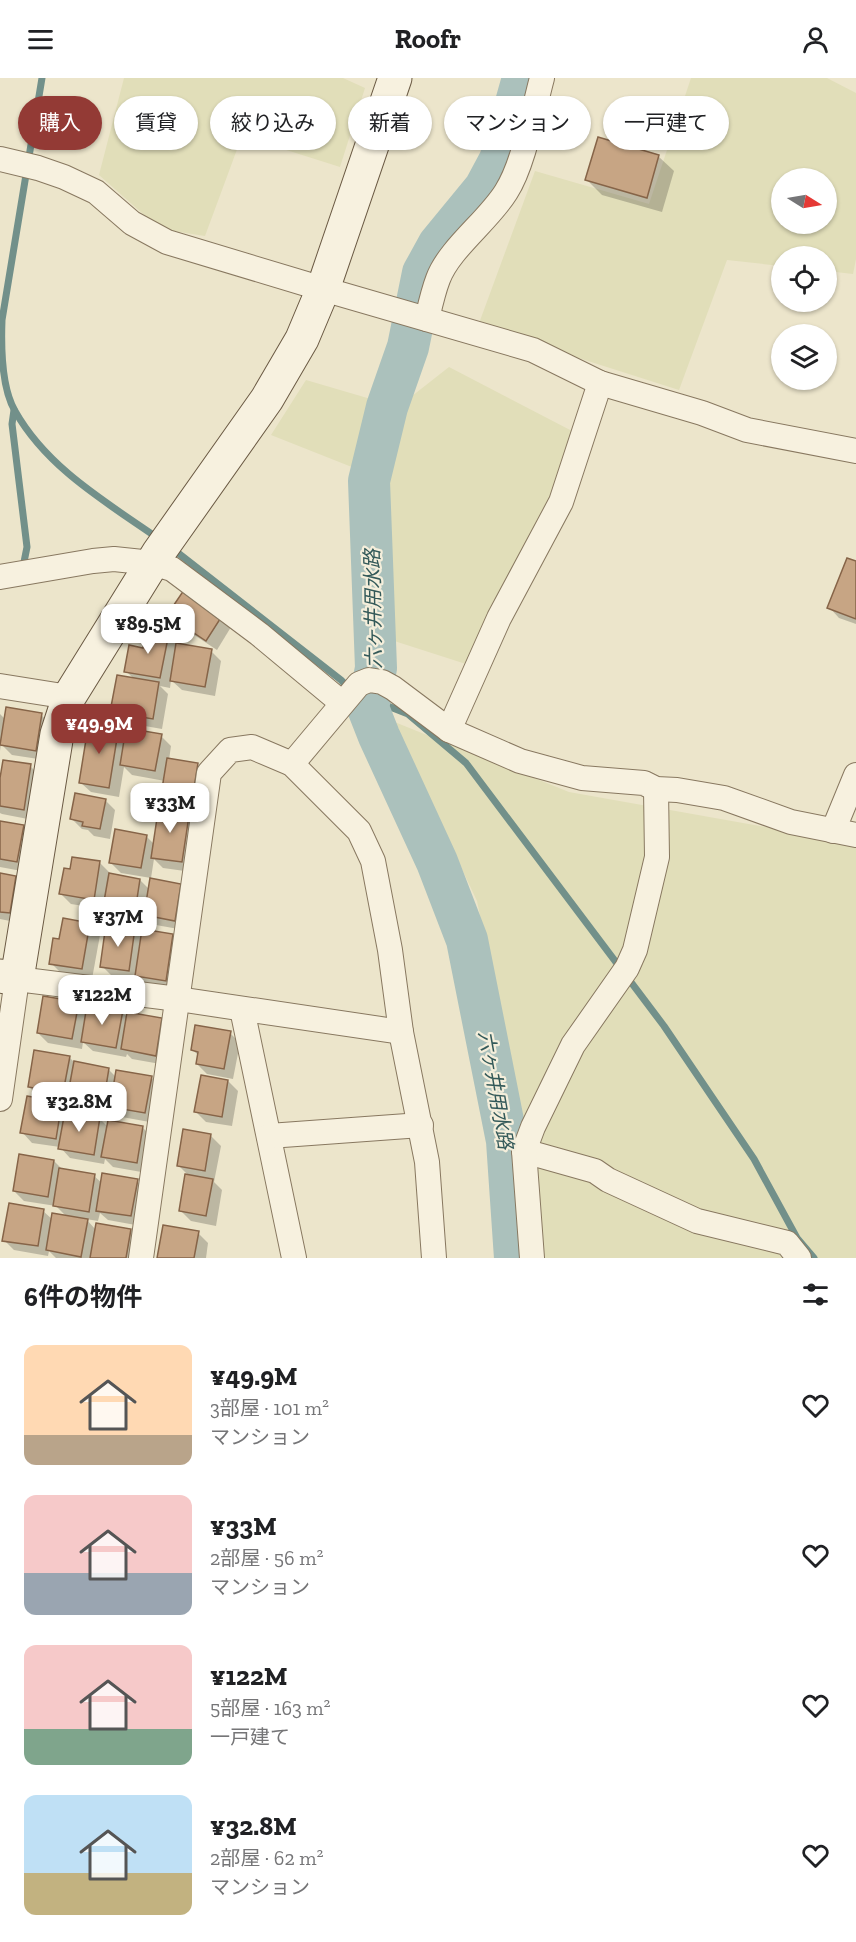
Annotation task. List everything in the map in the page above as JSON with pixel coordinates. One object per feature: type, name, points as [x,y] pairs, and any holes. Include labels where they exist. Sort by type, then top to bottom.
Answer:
[{"type":"street","points":[[0,1099],[8,978],[57,734],[69,697],[161,549],[267,399],[302,339],[323,290],[395,78]]},
{"type":"street","points":[[418,316],[448,261],[507,192],[517,169],[542,78]]},
{"type":"street","points":[[7,160],[64,177],[96,192],[132,222],[167,242],[323,290],[533,350],[600,383],[702,413],[747,430],[856,451]]},
{"type":"street","points":[[449,730],[499,618],[561,502],[600,383]]},
{"type":"street","points":[[10,575],[161,549]]},
{"type":"street","points":[[161,549],[172,568],[259,634],[359,689],[393,688],[449,730],[520,761],[582,778],[644,783],[656,789],[724,798],[791,822],[845,833],[856,775]]},
{"type":"street","points":[[0,687],[69,697]]},
{"type":"street","points":[[292,764],[359,689]]},
{"type":"street","points":[[141,1258],[209,773],[230,750],[252,747],[292,764],[358,831],[373,861],[390,950],[400,1032],[427,1162],[434,1258]]},
{"type":"street","points":[[532,1258],[524,1151],[533,1127],[573,1046],[623,974],[635,950],[657,857],[656,789]]},
{"type":"street","points":[[8,978],[178,999],[400,1032]]},
{"type":"street","points":[[242,1009],[294,1258]]},
{"type":"street","points":[[269,1136],[421,1125]]},
{"type":"street","points":[[524,1151],[595,1171],[608,1180],[697,1221],[787,1243],[799,1258]]},
{"type":"shaded area","points":[[124,78],[343,78],[365,88],[362,96],[348,96],[348,142],[340,167],[286,150],[336,150],[336,96],[210,96],[210,150],[237,150],[205,236],[160,229],[99,175],[114,117],[114,150],[198,150],[198,96],[119,96]]},
{"type":"shaded area","points":[[691,78],[827,78],[856,93],[856,259],[853,274],[837,272],[837,246],[771,246],[771,265],[727,260],[679,390],[478,326],[535,171],[649,204],[667,150],[729,150],[729,96],[685,96]]},
{"type":"shaded area","points":[[449,367],[574,432],[562,474],[469,665],[385,638],[377,477],[271,435],[306,380],[398,407]]},
{"type":"shaded area","points":[[392,721],[569,792],[856,843],[856,1258],[538,1258],[522,1121],[477,901]]},
{"type":"building","points":[[598,137],[603,138],[603,150],[642,150],[659,155],[647,198],[585,180]]},
{"type":"building","points":[[847,558],[856,561],[856,619],[827,608]]},
{"type":"building","points":[[184,590],[222,616],[206,641],[167,615]]},
{"type":"building","points":[[147,628],[169,633],[160,678],[124,672],[129,645],[143,648]]},
{"type":"building","points":[[176,643],[212,649],[205,687],[170,681]]},
{"type":"building","points":[[117,675],[159,682],[153,719],[110,712]]},
{"type":"building","points":[[6,707],[42,713],[36,751],[0,745]]},
{"type":"building","points":[[89,721],[119,726],[109,788],[79,783]]},
{"type":"building","points":[[126,728],[162,734],[155,771],[120,765]]},
{"type":"building","points":[[167,758],[198,763],[192,800],[161,795]]},
{"type":"building","points":[[3,760],[31,764],[24,810],[0,806],[0,778]]},
{"type":"building","points":[[75,793],[106,799],[100,829],[82,826],[83,822],[70,819]]},
{"type":"building","points":[[159,805],[190,809],[182,862],[151,858]]},
{"type":"building","points":[[0,821],[24,825],[17,862],[0,859]]},
{"type":"building","points":[[115,829],[147,835],[141,868],[109,863]]},
{"type":"building","points":[[72,857],[100,861],[94,900],[59,894],[64,868],[70,869]]},
{"type":"building","points":[[0,873],[16,876],[10,913],[0,912]]},
{"type":"building","points":[[109,873],[140,879],[135,912],[103,907]]},
{"type":"building","points":[[150,878],[181,884],[175,921],[144,915]]},
{"type":"building","points":[[63,918],[90,923],[82,969],[49,964],[53,938],[59,939]]},
{"type":"building","points":[[106,924],[135,928],[129,971],[100,967]]},
{"type":"building","points":[[142,929],[173,934],[166,981],[135,976]]},
{"type":"building","points":[[43,996],[79,1002],[72,1039],[37,1033]]},
{"type":"building","points":[[87,1005],[123,1010],[116,1048],[81,1042]]},
{"type":"building","points":[[127,1012],[162,1018],[156,1056],[121,1049]]},
{"type":"building","points":[[195,1025],[231,1031],[224,1069],[196,1064],[198,1052],[191,1050]]},
{"type":"building","points":[[34,1050],[70,1056],[63,1093],[28,1087]]},
{"type":"building","points":[[74,1061],[109,1068],[103,1105],[67,1099]]},
{"type":"building","points":[[116,1070],[152,1076],[145,1113],[110,1107]]},
{"type":"building","points":[[201,1075],[228,1080],[222,1117],[194,1112]]},
{"type":"building","points":[[27,1096],[62,1102],[56,1139],[20,1133]]},
{"type":"building","points":[[65,1111],[100,1117],[94,1155],[58,1149]]},
{"type":"building","points":[[108,1120],[143,1126],[137,1163],[101,1157]]},
{"type":"building","points":[[183,1129],[211,1134],[205,1171],[177,1166]]},
{"type":"building","points":[[19,1154],[54,1160],[48,1197],[13,1191]]},
{"type":"building","points":[[59,1168],[95,1174],[89,1212],[53,1206]]},
{"type":"building","points":[[102,1173],[138,1179],[131,1216],[96,1211]]},
{"type":"building","points":[[185,1174],[213,1179],[206,1216],[179,1211]]},
{"type":"building","points":[[9,1203],[44,1209],[38,1246],[2,1241]]},
{"type":"building","points":[[52,1213],[88,1219],[81,1257],[46,1250]]},
{"type":"building","points":[[96,1223],[131,1229],[126,1258],[90,1258]]},
{"type":"building","points":[[163,1225],[199,1231],[194,1258],[157,1258]]},
{"type":"waterway","points":[[42,78],[2,320],[4,379],[15,411],[44,450],[79,482],[159,539]]},
{"type":"waterway","name":"六ヶ井用水路","points":[[515,1258],[507,1141],[467,940],[437,862],[368,708],[376,668],[369,481],[387,407],[408,347],[423,273],[439,244],[485,188],[500,160],[523,78]]},
{"type":"waterway","points":[[14,410],[12,424],[27,547],[21,567]]},
{"type":"waterway","points":[[173,549],[341,680],[368,708]]},
{"type":"waterway","points":[[370,699],[408,714],[466,763],[664,1026],[754,1159],[797,1238],[814,1258]]}]
